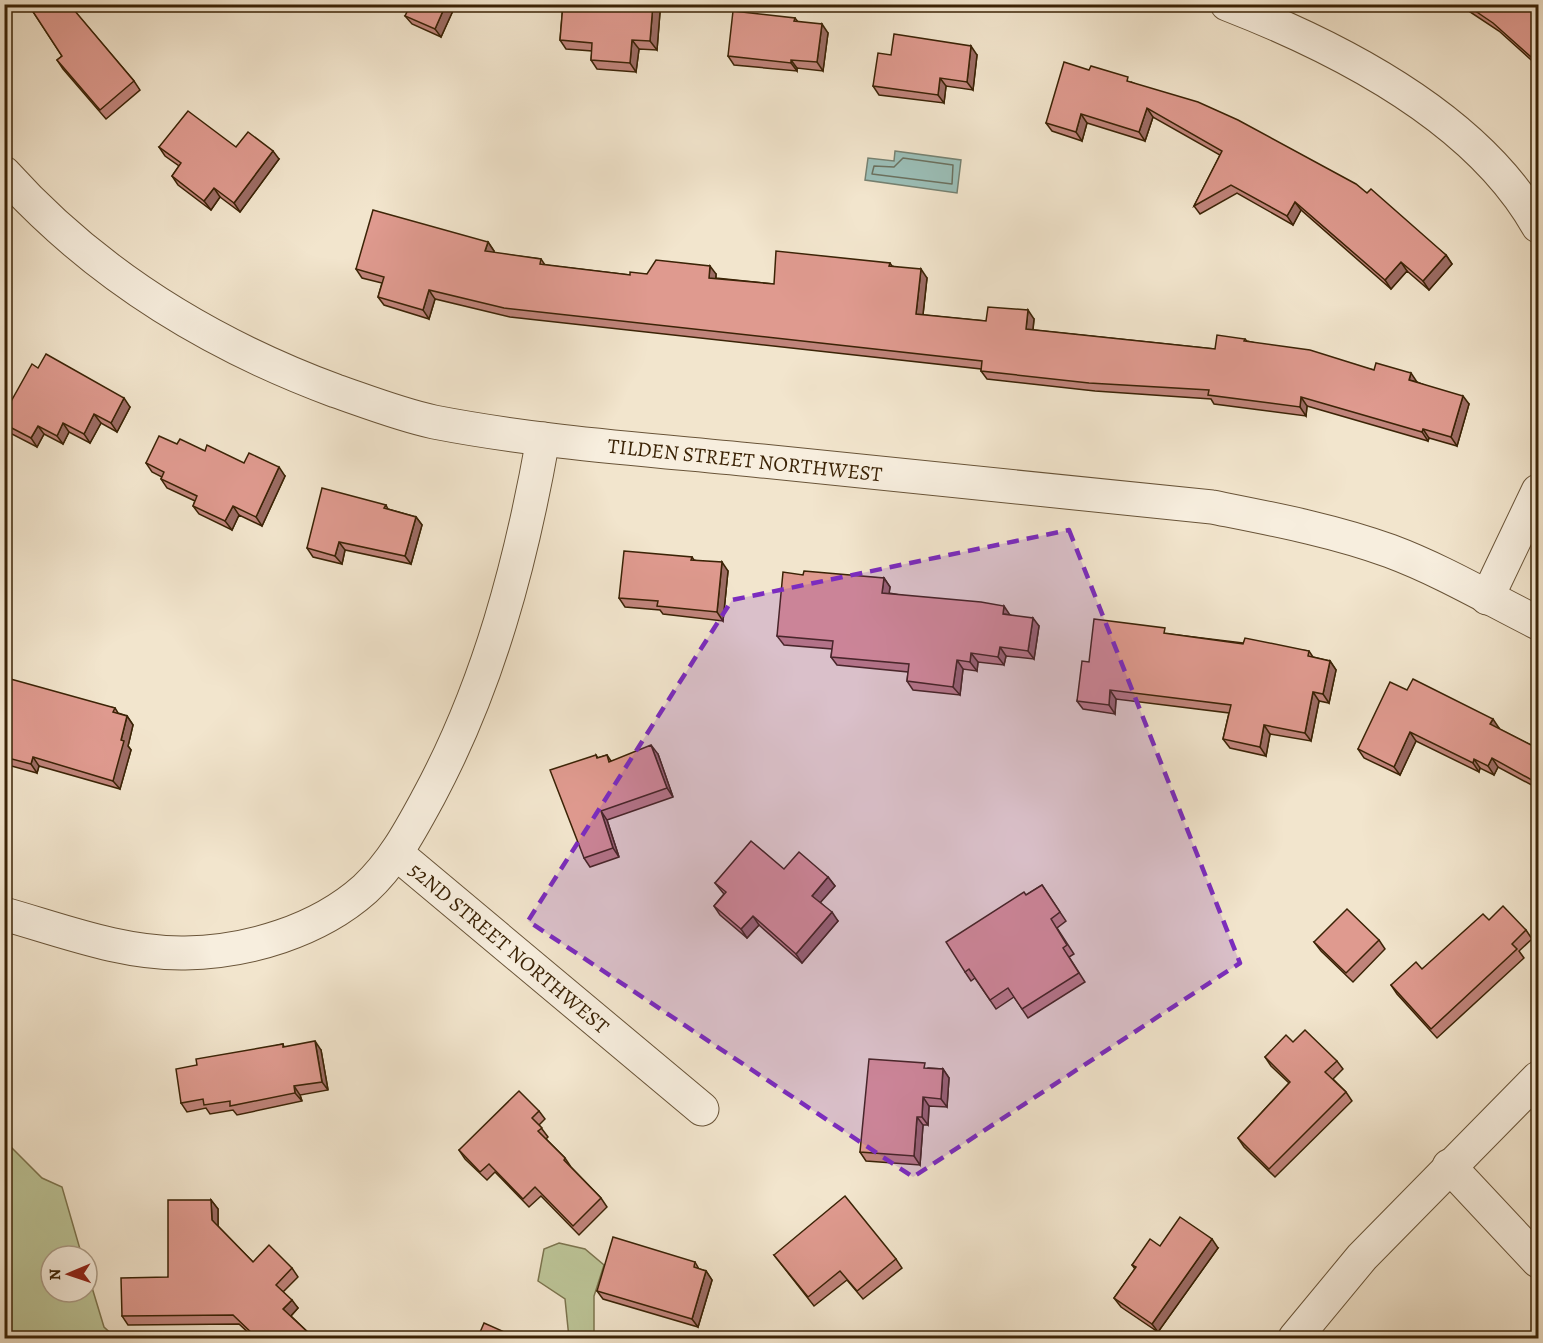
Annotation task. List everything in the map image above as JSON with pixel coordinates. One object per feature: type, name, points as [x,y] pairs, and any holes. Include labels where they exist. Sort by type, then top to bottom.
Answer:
[{"type":"street","points":[[1227,4],[1317,44],[1408,97],[1484,154],[1514,189],[1539,226]]},
{"type":"street","name":"TILDEN STREET NORTHWEST","points":[[4,173],[65,233],[114,273],[181,319],[244,353],[311,382],[399,412],[432,421],[543,439],[1212,507],[1297,523],[1346,536],[1416,562],[1539,623]]},
{"type":"street","points":[[396,854],[447,759],[497,636],[518,562],[543,439]]},
{"type":"street","points":[[1487,598],[1539,491]]},
{"type":"street","name":"52ND STREET NORTHWEST","points":[[4,914],[125,948],[184,953],[225,950],[264,941],[326,917],[364,890],[396,854],[702,1109]]},
{"type":"street","points":[[1295,1338],[1362,1257],[1539,1077]]},
{"type":"street","points":[[1449,1166],[1539,1261]]},
{"type":"highlighted area","points":[[1069,530],[1240,963],[913,1177],[528,921],[732,600]]},
{"type":"green space","points":[[5,1141],[42,1178],[62,1187],[79,1244],[39,1244],[39,1304],[97,1304],[104,1327],[116,1338],[5,1338]]},
{"type":"green space","points":[[559,1243],[585,1249],[604,1265],[594,1296],[594,1338],[569,1338],[565,1299],[538,1281],[544,1249]]},
{"type":"water","points":[[895,151],[961,160],[957,193],[865,180],[868,158],[894,161]]},
{"type":"building","points":[[28,4],[69,4],[134,81],[100,110],[57,60],[62,56]]},
{"type":"building","points":[[411,4],[446,4],[435,29],[405,16]]},
{"type":"building","points":[[563,4],[653,4],[650,41],[632,40],[630,63],[591,60],[592,43],[560,40]]},
{"type":"building","points":[[1465,4],[1538,4],[1539,64],[1493,23]]},
{"type":"building","points":[[733,11],[795,18],[794,21],[822,24],[817,62],[791,60],[791,63],[728,56]]},
{"type":"building","points":[[894,34],[971,46],[967,82],[940,78],[938,95],[873,86],[878,53],[891,55]]},
{"type":"building","points":[[1064,62],[1089,70],[1091,66],[1128,77],[1127,81],[1198,102],[1238,120],[1356,184],[1367,193],[1371,189],[1446,255],[1423,281],[1401,262],[1385,280],[1295,202],[1287,216],[1231,185],[1194,206],[1222,151],[1147,108],[1139,132],[1081,114],[1076,132],[1046,123]]},
{"type":"building","points":[[188,111],[236,147],[248,132],[273,151],[234,203],[214,188],[204,201],[172,176],[181,163],[159,147]]},
{"type":"building","points":[[373,210],[488,242],[485,251],[541,259],[540,264],[630,275],[630,272],[647,274],[656,260],[710,266],[709,278],[774,284],[776,251],[890,263],[889,266],[921,269],[916,314],[986,321],[988,307],[1028,310],[1026,329],[1215,349],[1217,335],[1245,339],[1244,341],[1310,350],[1374,370],[1376,363],[1411,373],[1409,380],[1463,396],[1451,437],[1423,429],[1422,432],[1301,397],[1300,407],[1208,395],[1209,390],[1089,383],[981,371],[982,361],[504,308],[429,290],[423,310],[378,297],[384,277],[356,269]]},
{"type":"building","points":[[46,354],[124,398],[111,423],[94,414],[84,434],[63,423],[57,436],[38,426],[31,438],[4,424],[4,414],[32,364],[38,368]]},
{"type":"building","points":[[159,436],[177,444],[180,439],[205,451],[207,445],[244,463],[249,453],[279,467],[256,517],[233,506],[225,521],[193,506],[197,496],[161,479],[164,472],[146,463]]},
{"type":"building","points":[[322,488],[386,505],[384,508],[416,517],[405,556],[339,542],[335,556],[307,548]]},
{"type":"building","points":[[624,551],[722,562],[717,612],[657,606],[658,601],[619,598]]},
{"type":"building","points":[[804,571],[884,578],[882,593],[1004,606],[1003,614],[1033,618],[1028,651],[1000,647],[998,657],[971,653],[970,662],[957,660],[953,687],[907,681],[909,664],[831,657],[833,641],[777,636],[783,572],[803,575]]},
{"type":"building","points":[[1094,619],[1165,628],[1164,633],[1243,644],[1245,638],[1309,651],[1308,656],[1330,661],[1323,694],[1313,692],[1305,733],[1264,725],[1260,747],[1223,739],[1231,705],[1110,690],[1109,705],[1077,701],[1082,661],[1089,662]]},
{"type":"building","points":[[7,678],[115,708],[113,712],[127,716],[121,740],[124,741],[113,781],[33,757],[31,764],[4,757],[4,688]]},
{"type":"building","points":[[1413,679],[1493,719],[1490,724],[1539,749],[1539,784],[1492,758],[1488,766],[1474,759],[1473,763],[1410,732],[1394,767],[1358,749],[1390,682],[1407,690]]},
{"type":"building","points":[[651,745],[667,788],[601,811],[613,848],[584,858],[550,770],[596,755],[597,758],[607,755],[609,762]]},
{"type":"building","points":[[751,841],[784,869],[799,852],[828,877],[812,896],[832,912],[796,954],[753,916],[741,929],[714,906],[726,892],[715,883]]},
{"type":"building","points":[[1042,885],[1060,912],[1051,919],[1067,945],[1063,948],[1079,973],[1022,1009],[1008,988],[990,1000],[969,969],[965,972],[946,942],[1024,892],[1026,895]]},
{"type":"building","points":[[1503,906],[1526,930],[1512,944],[1517,949],[1431,1029],[1391,985],[1416,962],[1422,969],[1483,914],[1489,920]]},
{"type":"building","points":[[1347,909],[1379,940],[1346,973],[1314,942]]},
{"type":"building","points":[[1305,1030],[1337,1061],[1325,1072],[1346,1092],[1269,1169],[1238,1138],[1290,1082],[1265,1057],[1286,1035],[1293,1042]]},
{"type":"building","points":[[315,1041],[322,1082],[294,1086],[295,1093],[230,1106],[230,1101],[204,1105],[203,1099],[181,1103],[176,1069],[197,1065],[196,1059],[283,1044],[283,1047]]},
{"type":"building","points":[[869,1059],[925,1063],[924,1068],[943,1069],[941,1099],[923,1097],[922,1117],[917,1117],[914,1156],[860,1152]]},
{"type":"building","points":[[519,1091],[539,1111],[532,1118],[542,1128],[538,1131],[601,1198],[573,1226],[535,1187],[523,1199],[489,1164],[480,1172],[459,1150]]},
{"type":"building","points":[[845,1196],[896,1259],[857,1291],[840,1271],[808,1297],[774,1255]]},
{"type":"building","points":[[168,1200],[211,1200],[212,1220],[253,1262],[269,1245],[292,1268],[276,1285],[292,1300],[283,1309],[314,1338],[257,1338],[233,1315],[122,1316],[121,1278],[168,1277]]},
{"type":"building","points":[[1180,1217],[1212,1239],[1152,1324],[1114,1298],[1136,1267],[1132,1265],[1150,1239],[1160,1246]]},
{"type":"building","points":[[613,1237],[695,1262],[694,1267],[706,1271],[692,1319],[597,1291]]},
{"type":"building","points":[[484,1323],[518,1338],[476,1338]]}]
